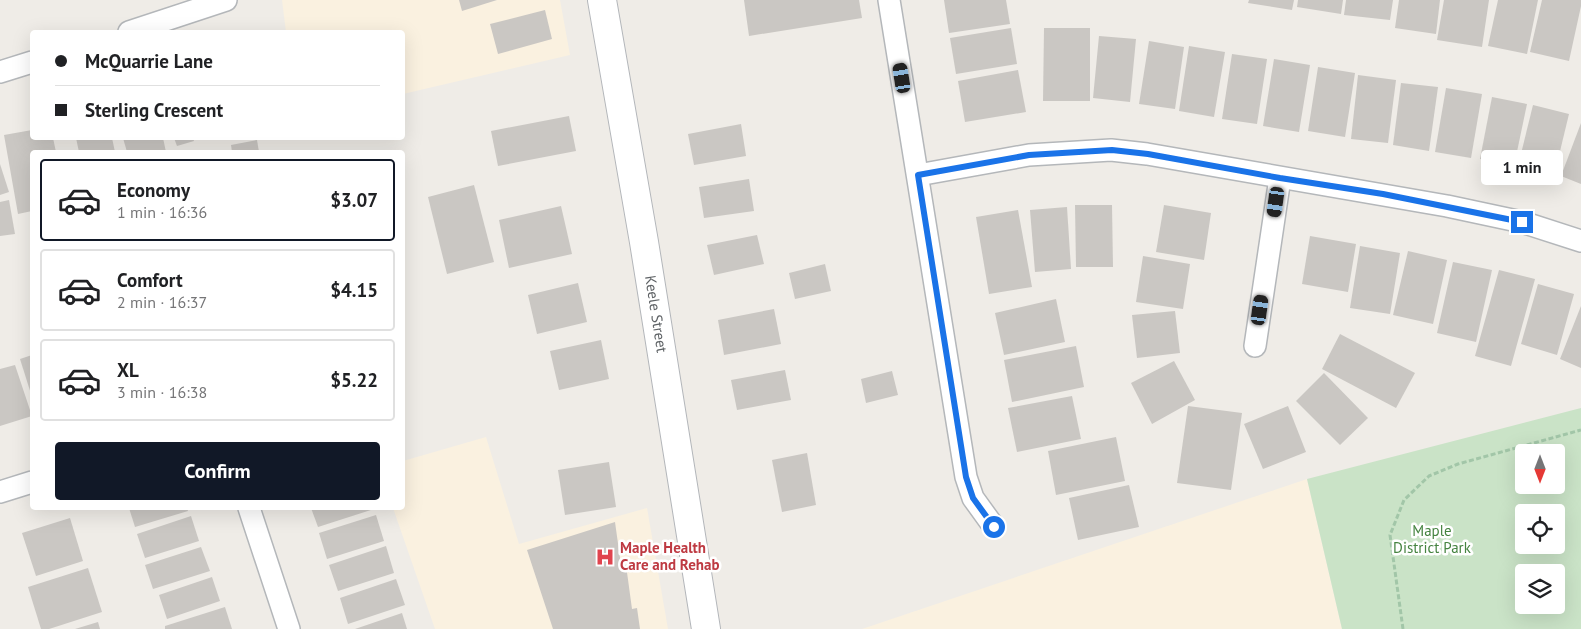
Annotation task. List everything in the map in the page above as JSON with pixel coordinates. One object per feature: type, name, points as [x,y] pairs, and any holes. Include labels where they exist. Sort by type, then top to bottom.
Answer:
[{"type":"main road","name":"Keele Street","points":[[602,0],[644,242],[706,629]]},
{"type":"street","points":[[136,30],[226,0]]},
{"type":"street","points":[[888,0],[966,477],[973,498],[994,527]]},
{"type":"street","points":[[0,72],[30,63]]},
{"type":"street","points":[[918,175],[1029,155],[1112,150],[1148,154],[1447,206],[1522,222],[1581,242]]},
{"type":"street","points":[[1255,346],[1280,178]]},
{"type":"street","points":[[0,492],[30,483]]},
{"type":"street","points":[[250,510],[289,629]]},
{"type":"path","points":[[1403,629],[1390,535],[1404,500],[1429,476],[1458,464],[1581,430]]},
{"type":"shaded area","points":[[282,0],[560,0],[570,55],[405,94],[405,30],[286,30]]},
{"type":"shaded area","points":[[486,437],[519,544],[647,508],[668,629],[435,629],[394,510],[405,510],[405,460]]},
{"type":"shaded area","points":[[1307,479],[1342,629],[862,629]]},
{"type":"green space","name":"Maple District Park","points":[[1581,408],[1581,629],[1342,629],[1307,479]]},
{"type":"building","points":[[459,0],[497,0],[462,11]]},
{"type":"building","points":[[744,0],[859,0],[862,18],[749,36]]},
{"type":"building","points":[[944,0],[1006,0],[1010,24],[949,33]]},
{"type":"building","points":[[1249,0],[1294,0],[1292,10],[1248,3]]},
{"type":"building","points":[[1298,0],[1343,0],[1341,14],[1297,7]]},
{"type":"building","points":[[1346,0],[1393,0],[1390,20],[1344,15]]},
{"type":"building","points":[[1399,0],[1440,0],[1436,34],[1395,28]]},
{"type":"building","points":[[1444,0],[1489,0],[1482,47],[1437,40]]},
{"type":"building","points":[[1498,0],[1538,0],[1527,54],[1488,46]]},
{"type":"building","points":[[1542,0],[1581,0],[1569,61],[1530,52]]},
{"type":"building","points":[[545,10],[552,39],[498,54],[490,24]]},
{"type":"building","points":[[1011,28],[1017,64],[956,74],[950,38]]},
{"type":"building","points":[[1044,28],[1090,28],[1090,101],[1043,101]]},
{"type":"building","points":[[1099,36],[1136,39],[1130,102],[1093,98]]},
{"type":"building","points":[[1149,41],[1184,47],[1175,109],[1139,104]]},
{"type":"building","points":[[1189,46],[1225,52],[1214,117],[1179,111]]},
{"type":"building","points":[[1232,54],[1267,59],[1257,124],[1222,119]]},
{"type":"building","points":[[1274,59],[1310,65],[1299,132],[1263,126]]},
{"type":"building","points":[[1318,67],[1355,73],[1345,137],[1308,131]]},
{"type":"building","points":[[1018,70],[1026,112],[965,122],[958,81]]},
{"type":"building","points":[[1358,75],[1396,80],[1388,143],[1351,139]]},
{"type":"building","points":[[1401,83],[1438,87],[1429,151],[1393,145]]},
{"type":"building","points":[[1446,88],[1482,94],[1471,158],[1435,152]]},
{"type":"building","points":[[1492,97],[1527,104],[1514,166],[1480,159]]},
{"type":"building","points":[[1533,105],[1569,114],[1554,176],[1518,166]]},
{"type":"building","points":[[569,116],[576,151],[498,166],[491,131]]},
{"type":"building","points":[[1581,123],[1581,184],[1561,176]]},
{"type":"building","points":[[741,124],[746,156],[694,165],[688,134]]},
{"type":"building","points":[[30,130],[30,140],[53,140],[56,150],[30,150],[30,211],[18,214],[4,135]]},
{"type":"building","points":[[76,140],[112,140],[115,150],[79,150]]},
{"type":"building","points":[[124,140],[163,140],[166,150],[126,150]]},
{"type":"building","points":[[175,140],[194,141],[177,146]]},
{"type":"building","points":[[257,140],[259,150],[232,150],[231,145]]},
{"type":"building","points":[[0,164],[9,192],[0,195]]},
{"type":"building","points":[[749,179],[754,211],[704,218],[699,187]]},
{"type":"building","points":[[474,185],[494,262],[447,274],[428,197]]},
{"type":"building","points":[[9,200],[15,234],[0,236],[0,202]]},
{"type":"building","points":[[1075,205],[1112,205],[1113,267],[1076,267]]},
{"type":"building","points":[[1164,205],[1211,213],[1204,260],[1156,252]]},
{"type":"building","points":[[561,206],[572,254],[509,268],[499,220]]},
{"type":"building","points":[[1067,207],[1071,269],[1035,272],[1030,210]]},
{"type":"building","points":[[1018,210],[1032,287],[989,294],[976,217]]},
{"type":"building","points":[[757,235],[764,264],[714,275],[707,245]]},
{"type":"building","points":[[1310,236],[1356,244],[1348,292],[1302,284]]},
{"type":"building","points":[[1360,246],[1400,253],[1390,314],[1350,308]]},
{"type":"building","points":[[1408,251],[1447,260],[1433,324],[1393,315]]},
{"type":"building","points":[[1143,256],[1190,264],[1183,309],[1136,302]]},
{"type":"building","points":[[1453,262],[1492,270],[1476,342],[1437,333]]},
{"type":"building","points":[[825,264],[831,291],[795,299],[789,273]]},
{"type":"building","points":[[1499,270],[1535,279],[1511,366],[1475,356]]},
{"type":"building","points":[[578,283],[587,322],[537,334],[528,295]]},
{"type":"building","points":[[1538,284],[1574,294],[1557,355],[1521,344]]},
{"type":"building","points":[[1056,299],[1065,342],[1004,355],[995,313]]},
{"type":"building","points":[[1581,306],[1581,368],[1560,359]]},
{"type":"building","points":[[774,309],[781,344],[724,355],[718,320]]},
{"type":"building","points":[[1175,311],[1180,353],[1137,358],[1132,315]]},
{"type":"building","points":[[1340,334],[1415,373],[1396,408],[1322,369]]},
{"type":"building","points":[[601,340],[609,379],[559,390],[550,351]]},
{"type":"building","points":[[1076,346],[1084,387],[1012,402],[1004,360]]},
{"type":"building","points":[[30,356],[30,391],[20,359]]},
{"type":"building","points":[[1174,361],[1195,400],[1152,424],[1131,383]]},
{"type":"building","points":[[15,365],[30,410],[30,417],[0,426],[0,369]]},
{"type":"building","points":[[785,370],[791,400],[737,410],[731,380]]},
{"type":"building","points":[[892,371],[898,395],[866,403],[861,379]]},
{"type":"building","points":[[1324,373],[1368,418],[1340,445],[1296,401]]},
{"type":"building","points":[[1072,396],[1081,439],[1017,452],[1008,408]]},
{"type":"building","points":[[1188,406],[1242,413],[1231,490],[1177,483]]},
{"type":"building","points":[[1288,406],[1306,452],[1263,469],[1244,424]]},
{"type":"building","points":[[1116,437],[1125,481],[1056,495],[1048,451]]},
{"type":"building","points":[[807,453],[816,505],[782,512],[772,460]]},
{"type":"building","points":[[609,462],[616,507],[565,515],[558,470]]},
{"type":"building","points":[[1129,485],[1139,527],[1078,540],[1069,498]]},
{"type":"building","points":[[130,510],[188,511],[135,527]]},
{"type":"building","points":[[312,510],[371,510],[318,527]]},
{"type":"building","points":[[376,515],[384,541],[327,559],[319,533]]},
{"type":"building","points":[[191,516],[199,541],[145,558],[137,534]]},
{"type":"building","points":[[70,518],[83,561],[36,576],[22,533]]},
{"type":"building","points":[[615,522],[621,565],[626,565],[632,609],[637,608],[640,629],[553,629],[527,550]]},
{"type":"building","points":[[386,546],[394,573],[338,591],[329,565]]},
{"type":"building","points":[[201,547],[210,571],[153,589],[145,565]]},
{"type":"building","points":[[88,568],[102,612],[49,629],[41,629],[28,587]]},
{"type":"building","points":[[212,577],[220,601],[167,619],[159,595]]},
{"type":"building","points":[[396,579],[405,605],[348,624],[340,598]]},
{"type":"building","points":[[225,607],[232,629],[165,629],[165,626]]},
{"type":"building","points":[[402,613],[407,629],[355,629]]},
{"type":"building","points":[[98,622],[100,629],[75,629]]},
{"type":"place","name":"Maple Health Care and Rehab","points":[[605,557]]},
{"type":"route","points":[[994,527],[973,498],[966,477],[918,175],[1029,155],[1112,150],[1148,154],[1280,178],[1383,194],[1522,222]]}]
